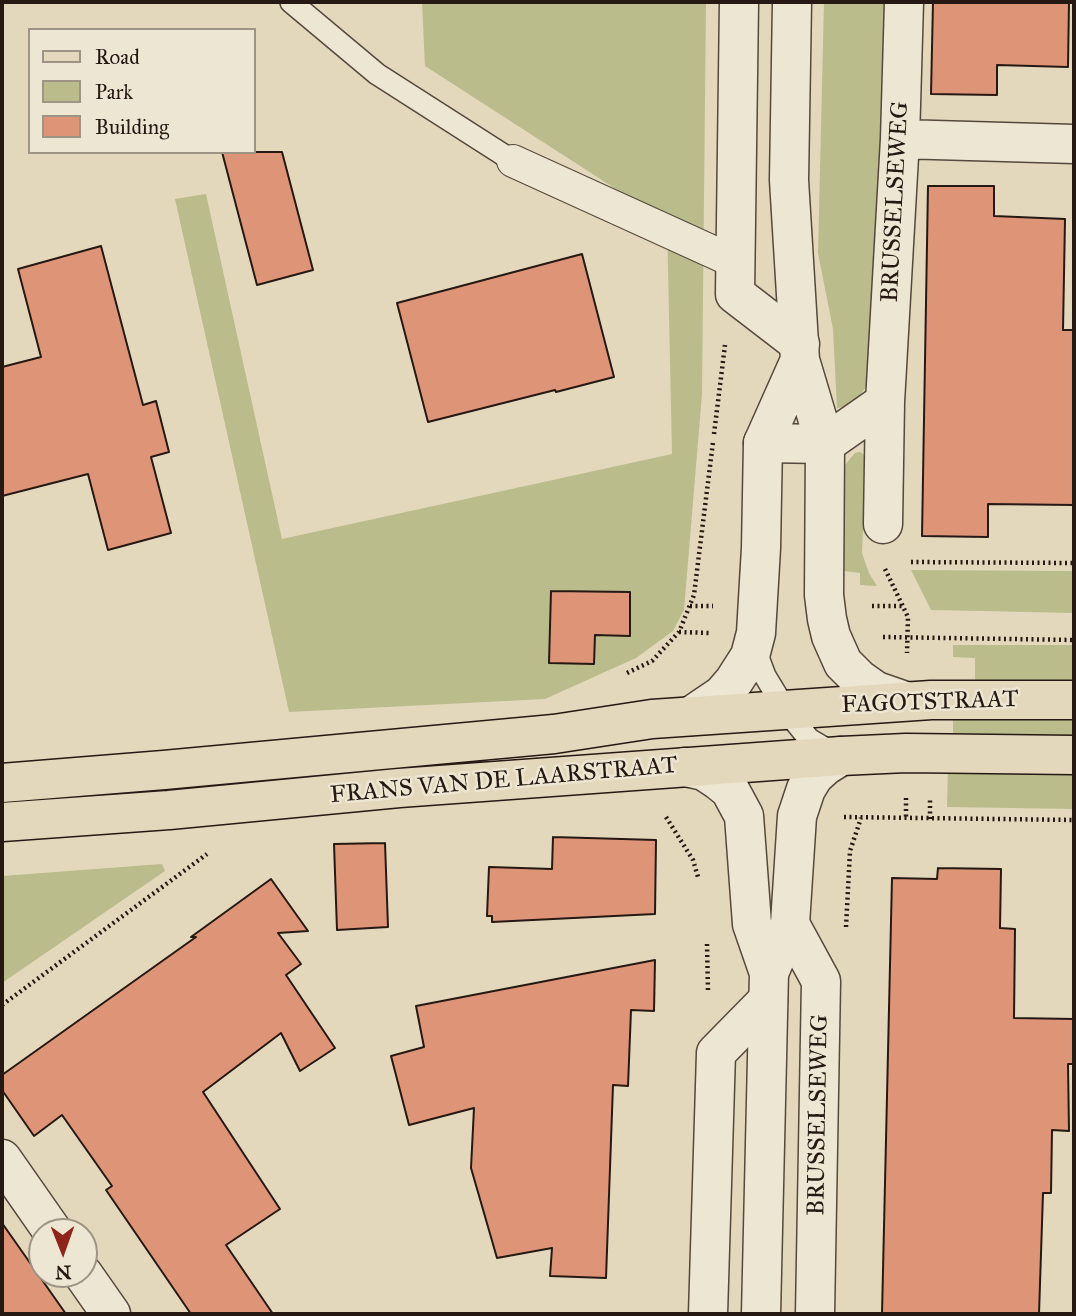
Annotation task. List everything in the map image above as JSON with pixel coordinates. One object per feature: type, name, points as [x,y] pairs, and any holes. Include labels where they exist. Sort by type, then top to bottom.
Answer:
[{"type":"main road","name":"FAGOTSTRAAT","points":[[785,709],[905,701],[1074,700]]},
{"type":"main road","name":"FRANS VAN DE LAARSTRAAT","points":[[2,783],[554,734],[652,719],[785,709]]},
{"type":"main road","name":"FAGOTSTRAAT","points":[[841,756],[906,753],[1074,755]]},
{"type":"main road","name":"FRANS VAN DE LAARSTRAAT","points":[[2,822],[169,810],[399,788],[841,756]]},
{"type":"street","points":[[735,278],[739,2]]},
{"type":"street","points":[[792,2],[789,180],[800,352],[825,444],[824,594],[827,619],[831,636],[844,663],[859,679],[876,691],[905,701]]},
{"type":"street","name":"BRUSSELSEWEG","points":[[883,524],[884,402],[900,139],[904,2]]},
{"type":"street","points":[[900,139],[1074,144]]},
{"type":"street","points":[[513,162],[735,278],[800,352]]},
{"type":"street","points":[[691,716],[722,695],[750,656],[756,634],[763,443],[800,352]]},
{"type":"street","points":[[763,443],[825,444],[884,402]]},
{"type":"street","points":[[708,1314],[716,1053],[768,987],[790,924],[797,816],[806,789],[814,776],[841,756]]},
{"type":"street","points":[[685,766],[704,772],[730,790],[744,816],[752,923],[768,987],[761,1314]]},
{"type":"street","name":"BRUSSELSEWEG","points":[[790,924],[821,981],[815,1314]]},
{"type":"street","points":[[2,1159],[43,1218]]},
{"type":"street","points":[[93,1288],[111,1314]]},
{"type":"lane","points":[[291,2],[377,74],[513,162]]},
{"type":"lane","points":[[756,634],[765,676],[785,709],[809,739],[841,756]]},
{"type":"path","points":[[618,677],[652,661],[679,632],[694,595],[735,278]]},
{"type":"path","points":[[883,524],[882,562],[908,617],[908,637],[1074,640]]},
{"type":"path","points":[[882,562],[1074,563]]},
{"type":"path","points":[[665,816],[693,860],[700,885]]},
{"type":"path","points":[[821,981],[846,925],[850,851],[861,818],[1074,820]]},
{"type":"path","points":[[2,1005],[208,854],[208,846]]},
{"type":"path","points":[[706,937],[709,999],[716,1053]]},
{"type":"green space","points":[[422,2],[706,2],[702,394],[684,610],[673,631],[636,658],[545,699],[289,712],[175,199],[206,194],[282,539],[672,454],[667,222],[425,66]]},
{"type":"green space","points":[[824,2],[887,2],[876,366],[852,406],[837,408],[833,329],[818,253]]},
{"type":"green space","points":[[855,453],[865,455],[866,462],[862,553],[877,586],[860,585],[860,573],[844,571],[839,476]]},
{"type":"green space","points":[[911,570],[1074,571],[1074,613],[931,610]]},
{"type":"green space","points":[[953,645],[1074,645],[1074,682],[975,683],[975,658],[953,657]]},
{"type":"green space","points":[[1074,713],[1074,735],[953,736],[953,714]]},
{"type":"green space","points":[[948,765],[1074,768],[1074,809],[947,807]]},
{"type":"green space","points":[[162,864],[165,871],[2,983],[2,876]]},
{"type":"building","points":[[933,2],[1069,2],[1068,67],[997,65],[997,95],[931,94]]},
{"type":"building","points":[[282,152],[313,270],[257,285],[223,154]]},
{"type":"building","points":[[928,186],[994,186],[994,216],[1065,219],[1063,330],[1074,330],[1074,505],[988,504],[988,537],[922,536]]},
{"type":"building","points":[[101,246],[143,405],[156,401],[169,452],[151,457],[171,533],[108,550],[88,474],[2,496],[2,367],[41,357],[18,269]]},
{"type":"building","points":[[582,254],[614,377],[428,422],[397,303]]},
{"type":"building","points":[[551,591],[630,592],[630,636],[595,635],[594,664],[549,663]]},
{"type":"building","points":[[553,837],[656,840],[655,914],[492,922],[492,916],[487,916],[489,867],[552,869]]},
{"type":"building","points":[[385,843],[388,927],[337,930],[334,844]]},
{"type":"building","points":[[938,868],[1001,869],[1000,928],[1015,929],[1014,1018],[1074,1019],[1074,1064],[1068,1064],[1069,1131],[1052,1130],[1051,1193],[1043,1193],[1039,1314],[882,1314],[892,878],[937,879]]},
{"type":"building","points":[[271,879],[308,931],[278,933],[301,964],[286,975],[335,1048],[300,1071],[281,1033],[203,1092],[280,1209],[226,1245],[273,1314],[191,1314],[106,1190],[112,1186],[62,1115],[34,1136],[2,1090],[2,1075],[196,937],[191,937]]},
{"type":"building","points":[[655,960],[654,1011],[631,1010],[628,1086],[613,1085],[606,1278],[550,1276],[552,1248],[497,1258],[471,1168],[474,1108],[409,1125],[391,1056],[424,1047],[416,1006]]},
{"type":"building","points":[[2,1223],[28,1260],[28,1288],[48,1288],[66,1314],[2,1314]]}]
